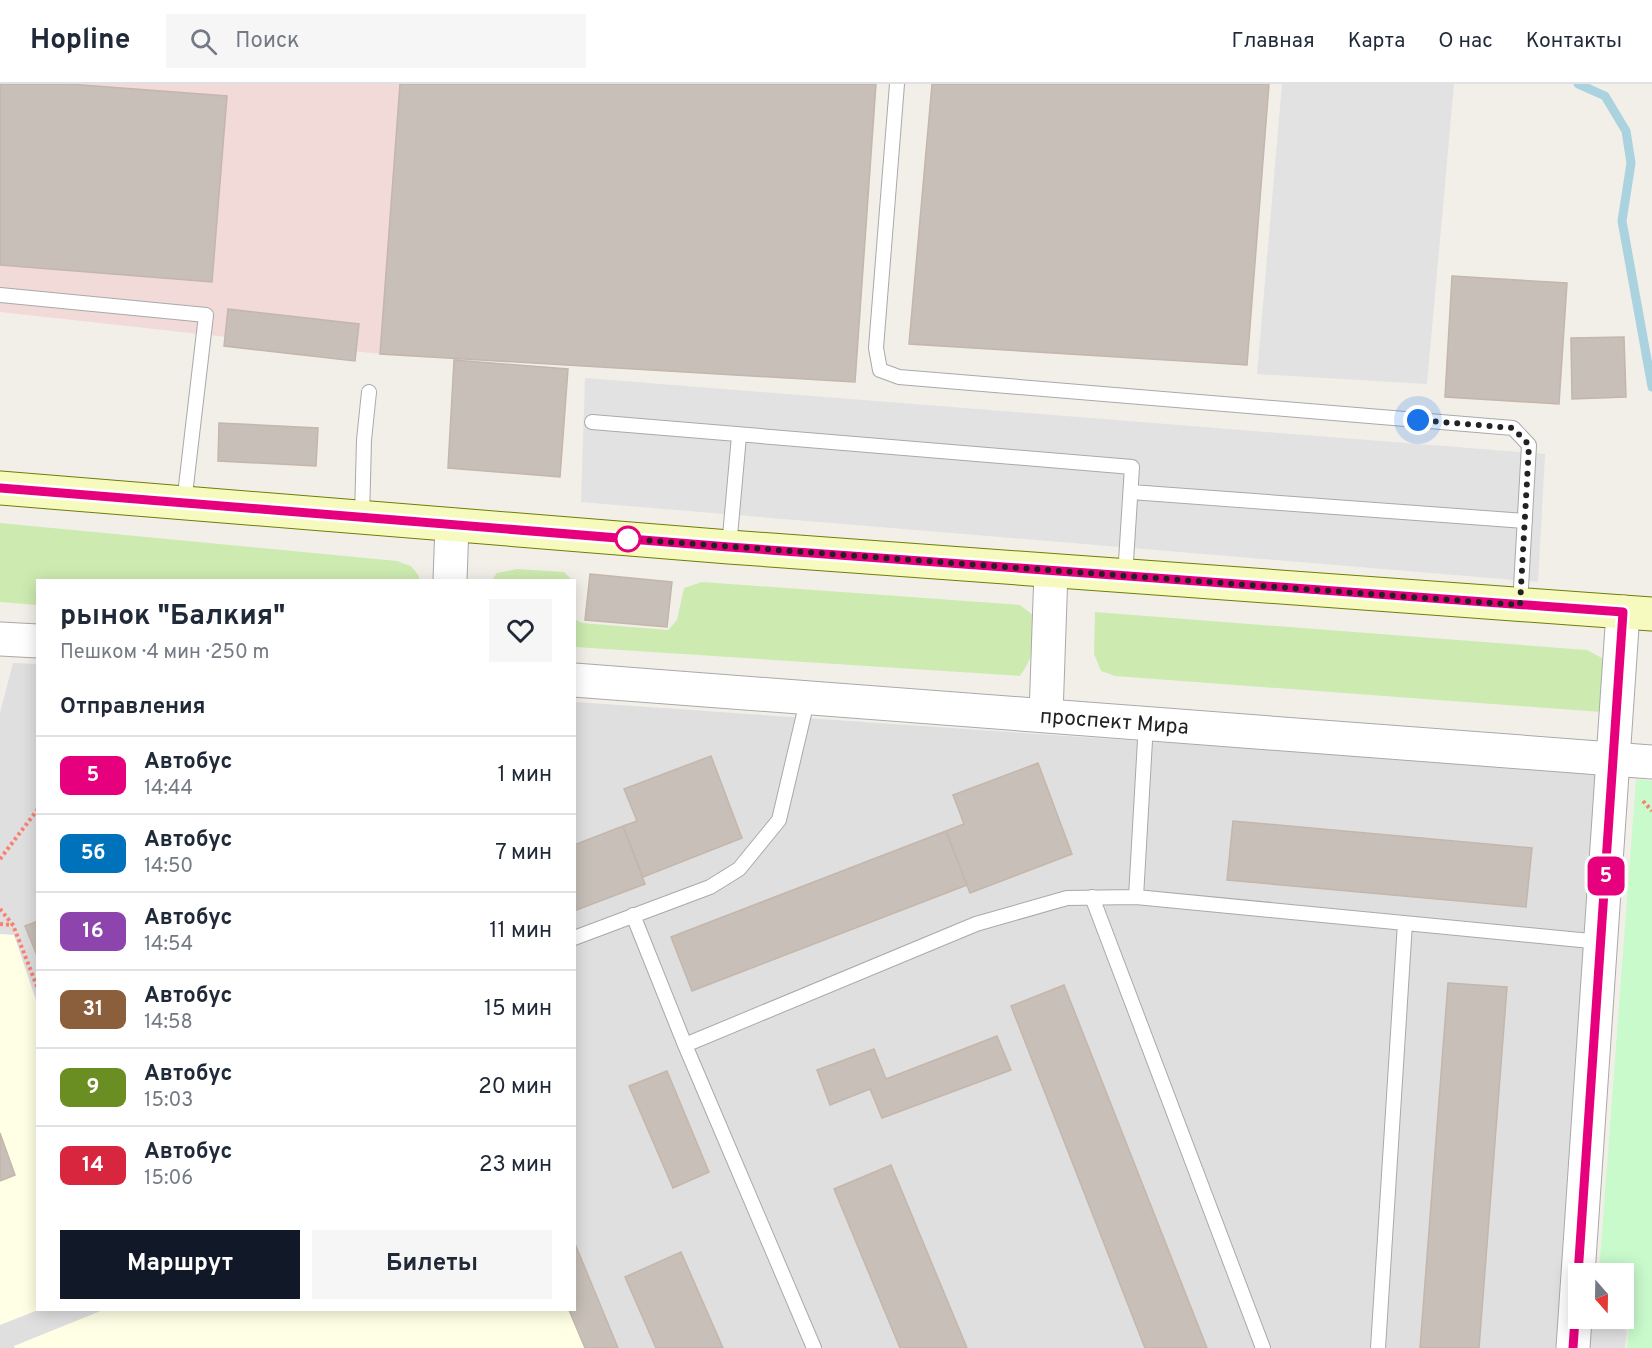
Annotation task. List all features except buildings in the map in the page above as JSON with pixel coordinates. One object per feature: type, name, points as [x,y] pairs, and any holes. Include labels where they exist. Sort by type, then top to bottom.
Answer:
[{"type":"main road","points":[[0,488],[729,547],[1637,613]]},
{"type":"street","points":[[450,579],[452,525]]},
{"type":"street","points":[[1046,715],[1051,571]]},
{"type":"street","points":[[1573,1348],[1614,758],[1637,613]]},
{"type":"street","points":[[0,639],[36,641]]},
{"type":"street","name":"проспект Мира","points":[[576,680],[1652,762]]},
{"type":"lane","points":[[897,84],[876,348],[880,370],[899,377],[1513,428],[1529,445],[1520,605]]},
{"type":"lane","points":[[0,295],[206,315],[184,503]]},
{"type":"lane","points":[[362,518],[364,440],[369,392]]},
{"type":"lane","points":[[592,422],[1132,467],[1125,577]]},
{"type":"lane","points":[[729,547],[739,436]]},
{"type":"lane","points":[[1131,492],[1525,521]]},
{"type":"lane","points":[[576,937],[710,886],[739,869],[779,820],[808,697]]},
{"type":"lane","points":[[1136,897],[1146,723]]},
{"type":"lane","points":[[1092,897],[1263,1348]]},
{"type":"lane","points":[[685,1045],[976,924],[1066,898],[1136,897],[1601,942]]},
{"type":"lane","points":[[633,915],[685,1045],[814,1348]]},
{"type":"lane","points":[[1378,1348],[1405,923]]},
{"type":"path","points":[[0,859],[36,812]]},
{"type":"path","points":[[0,909],[13,925],[36,984]]},
{"type":"path","points":[[0,924],[13,925]]},
{"type":"shaded area","points":[[0,84],[876,84],[855,382],[380,354],[0,312]]},
{"type":"shaded area","points":[[1282,84],[1454,84],[1427,384],[1257,374]]},
{"type":"shaded area","points":[[585,378],[1545,454],[1538,582],[581,502]]},
{"type":"shaded area","points":[[13,663],[36,664],[36,1311],[576,1311],[576,702],[1604,773],[1560,1348],[0,1348],[0,713]]},
{"type":"shaded area","points":[[0,934],[14,935],[36,1000],[36,1311],[0,1325]]},
{"type":"shaded area","points":[[576,1243],[618,1348],[15,1348],[14,1346],[101,1311],[576,1311]]},
{"type":"shaded area","points":[[1583,1329],[1625,1329],[1627,1331],[1625,1348],[1582,1348]]},
{"type":"green space","points":[[0,523],[397,561],[411,566],[419,576],[419,579],[36,579],[36,605],[0,602]]},
{"type":"green space","points":[[517,569],[564,572],[571,579],[493,579],[497,573]]},
{"type":"green space","points":[[702,582],[1020,605],[1033,615],[1033,647],[1029,661],[1020,676],[576,647],[576,620],[582,623],[668,630],[677,620],[684,588]]},
{"type":"green space","points":[[1095,612],[1587,650],[1602,658],[1606,670],[1601,712],[1115,676],[1101,671],[1094,654]]},
{"type":"green space","points":[[1636,779],[1652,781],[1652,1348],[1627,1348],[1629,1329],[1634,1329],[1634,1263],[1600,1263]]},
{"type":"waterway","points":[[1578,84],[1605,96],[1626,131],[1631,163],[1622,221],[1652,387]]},
{"type":"bus line","name":"5","points":[[0,488],[729,547],[1623,612],[1573,1348]]},
{"type":"route","points":[[628,539],[1520,605],[1529,445],[1513,428],[1418,420]]}]
